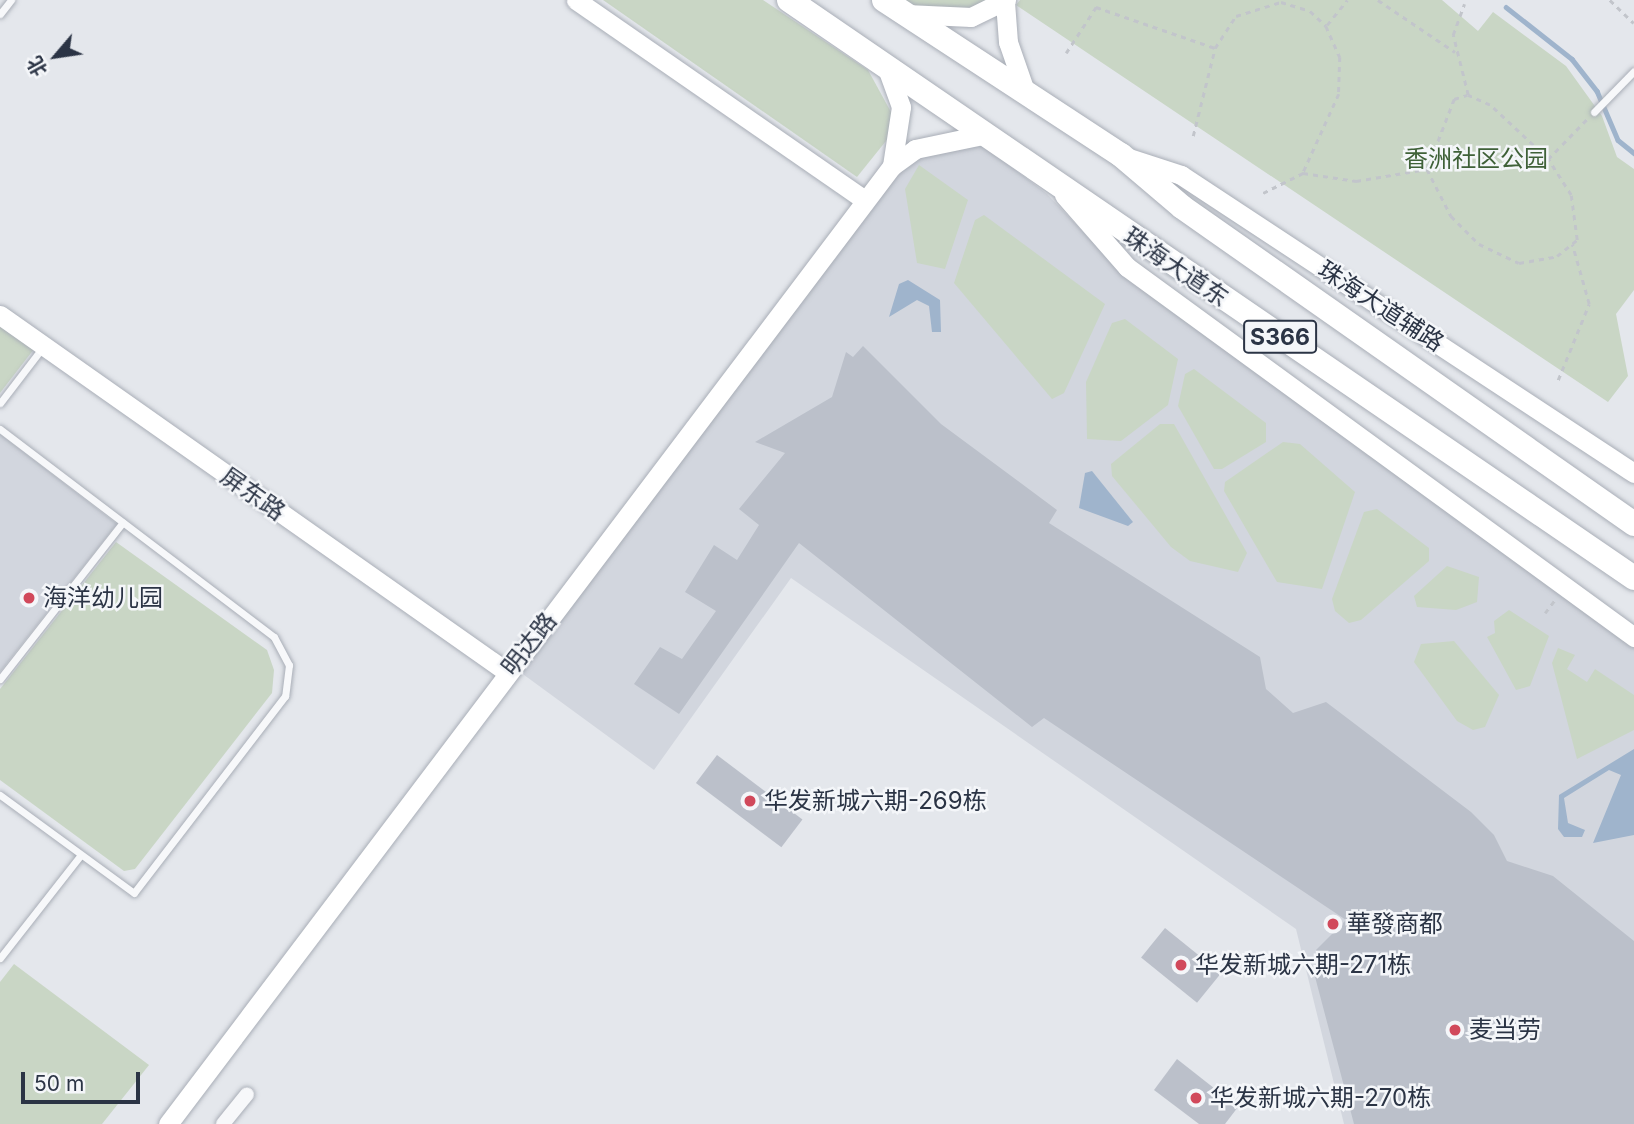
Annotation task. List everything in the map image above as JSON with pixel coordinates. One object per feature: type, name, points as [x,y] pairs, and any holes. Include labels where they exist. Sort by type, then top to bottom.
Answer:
[{"type":"highway","name":"珠海大道东","points":[[789,0],[888,71],[1634,578]]},
{"type":"highway","name":"S366","points":[[884,0],[1121,155],[1182,207],[1634,524]]},
{"type":"street","points":[[576,0],[865,200]]},
{"type":"street","points":[[905,14],[971,17],[1005,1],[1007,42],[1026,94]]},
{"type":"street","name":"明达路","points":[[888,71],[901,107],[892,166]]},
{"type":"street","name":"明达路","points":[[168,1124],[892,166],[915,149],[982,135]]},
{"type":"street","name":"珠海大道辅路","points":[[1121,155],[1181,175],[1634,473]]},
{"type":"street","points":[[1054,184],[1127,267],[1634,637]]},
{"type":"street","name":"屏东路","points":[[0,315],[507,672]]},
{"type":"street","points":[[223,1124],[247,1094]]},
{"type":"lane","points":[[0,14],[11,0]]},
{"type":"lane","points":[[1596,110],[1634,71]]},
{"type":"lane","points":[[0,403],[44,347]]},
{"type":"lane","points":[[0,429],[274,637],[289,665],[285,695],[134,893],[0,795]]},
{"type":"lane","points":[[0,680],[123,522]]},
{"type":"lane","points":[[0,958],[80,856]]},
{"type":"path","points":[[1326,26],[1347,0]]},
{"type":"path","points":[[1378,0],[1455,52]]},
{"type":"path","points":[[1610,0],[1634,23]]},
{"type":"path","points":[[1193,136],[1215,48],[1236,16],[1281,2],[1310,11],[1326,26],[1340,57],[1339,94],[1303,173]]},
{"type":"path","points":[[1464,4],[1452,35],[1468,95]]},
{"type":"path","points":[[1066,53],[1096,7],[1215,48]]},
{"type":"path","points":[[1468,95],[1490,105],[1548,159],[1571,195],[1577,240],[1557,256],[1519,263],[1479,244],[1432,188],[1427,169],[1454,99],[1468,95]]},
{"type":"path","points":[[1548,159],[1596,110]]},
{"type":"path","points":[[1264,193],[1303,173],[1356,181],[1427,169]]},
{"type":"path","points":[[1559,380],[1589,304],[1572,244]]},
{"type":"shaded area","points":[[981,144],[1047,194],[1123,274],[1634,646],[1634,1124],[1344,1124],[1296,929],[791,578],[654,770],[520,672],[900,170],[918,156]]},
{"type":"shaded area","name":"海洋幼儿园","points":[[0,434],[117,524],[0,672]]},
{"type":"green space","points":[[603,0],[763,0],[868,70],[891,112],[890,136],[857,177]]},
{"type":"green space","points":[[893,0],[988,0],[971,11],[906,9]]},
{"type":"green space","name":"香洲社区公园","points":[[1020,0],[1442,0],[1478,31],[1493,12],[1566,66],[1602,116],[1617,157],[1634,169],[1634,290],[1616,314],[1628,376],[1608,402],[1016,5]]},
{"type":"green space","points":[[919,165],[968,200],[945,269],[917,263],[905,189]]},
{"type":"green space","points":[[984,215],[1105,304],[1064,393],[1052,399],[954,283],[975,220]]},
{"type":"green space","points":[[1125,319],[1178,359],[1168,405],[1121,441],[1087,439],[1086,382],[1112,323]]},
{"type":"green space","points":[[0,324],[34,349],[0,393]]},
{"type":"green space","points":[[1194,369],[1266,423],[1266,442],[1222,469],[1214,469],[1178,406],[1185,374]]},
{"type":"green space","points":[[1160,424],[1174,424],[1247,553],[1238,572],[1190,561],[1171,547],[1112,476],[1111,464]]},
{"type":"green space","points":[[1283,442],[1300,444],[1355,492],[1322,589],[1277,582],[1224,491],[1225,482]]},
{"type":"green space","points":[[1377,509],[1429,548],[1429,561],[1361,620],[1349,623],[1335,611],[1332,599],[1364,512]]},
{"type":"green space","points":[[116,542],[267,650],[274,670],[272,693],[135,869],[124,871],[0,780],[0,689]]},
{"type":"green space","points":[[1447,566],[1479,577],[1477,602],[1456,610],[1417,607],[1414,596]]},
{"type":"green space","points":[[1509,610],[1549,636],[1530,686],[1516,690],[1487,637],[1495,633],[1494,621]]},
{"type":"green space","points":[[1454,641],[1499,695],[1485,727],[1473,730],[1457,721],[1414,662],[1421,644]]},
{"type":"green space","points":[[1558,648],[1575,655],[1567,669],[1587,682],[1595,669],[1634,695],[1634,730],[1577,759],[1552,663]]},
{"type":"green space","points":[[14,964],[149,1065],[102,1124],[0,1124],[0,982]]},
{"type":"water","points":[[908,280],[940,300],[941,332],[932,332],[929,306],[917,300],[889,317],[899,284]]},
{"type":"water","points":[[1092,471],[1133,522],[1128,526],[1079,508],[1085,473]]},
{"type":"water","points":[[1634,749],[1634,835],[1593,843],[1621,775],[1609,770],[1564,798],[1568,823],[1585,830],[1582,837],[1564,837],[1558,829],[1559,795]]},
{"type":"building","points":[[863,346],[941,424],[1057,510],[1049,523],[1260,657],[1266,689],[1293,713],[1326,702],[1471,812],[1494,835],[1507,861],[1553,876],[1634,941],[1634,1124],[1354,1124],[1314,973],[1316,950],[1346,920],[1044,718],[1032,727],[799,543],[679,714],[634,684],[660,647],[682,659],[716,611],[685,592],[714,545],[737,560],[759,525],[739,509],[785,453],[755,442],[832,397],[846,352],[853,357]]},
{"type":"building","name":"华发新城六期-269栋","points":[[717,755],[802,819],[781,847],[696,783]]},
{"type":"building","name":"华发新城六期-271栋","points":[[1165,928],[1221,973],[1197,1003],[1141,958]]},
{"type":"building","name":"华发新城六期-270栋","points":[[1177,1059],[1238,1107],[1225,1124],[1199,1124],[1154,1090]]},
{"type":"waterway","points":[[1506,7],[1572,59],[1597,91],[1618,140],[1634,153]]},
{"type":"place","name":"海洋幼儿园","points":[[29,598]]},
{"type":"place","name":"华发新城六期-269栋","points":[[750,801]]},
{"type":"place","name":"華發商都","points":[[1333,924]]},
{"type":"place","name":"华发新城六期-271栋","points":[[1181,965]]},
{"type":"place","name":"麦当劳","points":[[1455,1030]]},
{"type":"place","name":"华发新城六期-270栋","points":[[1196,1098]]}]
